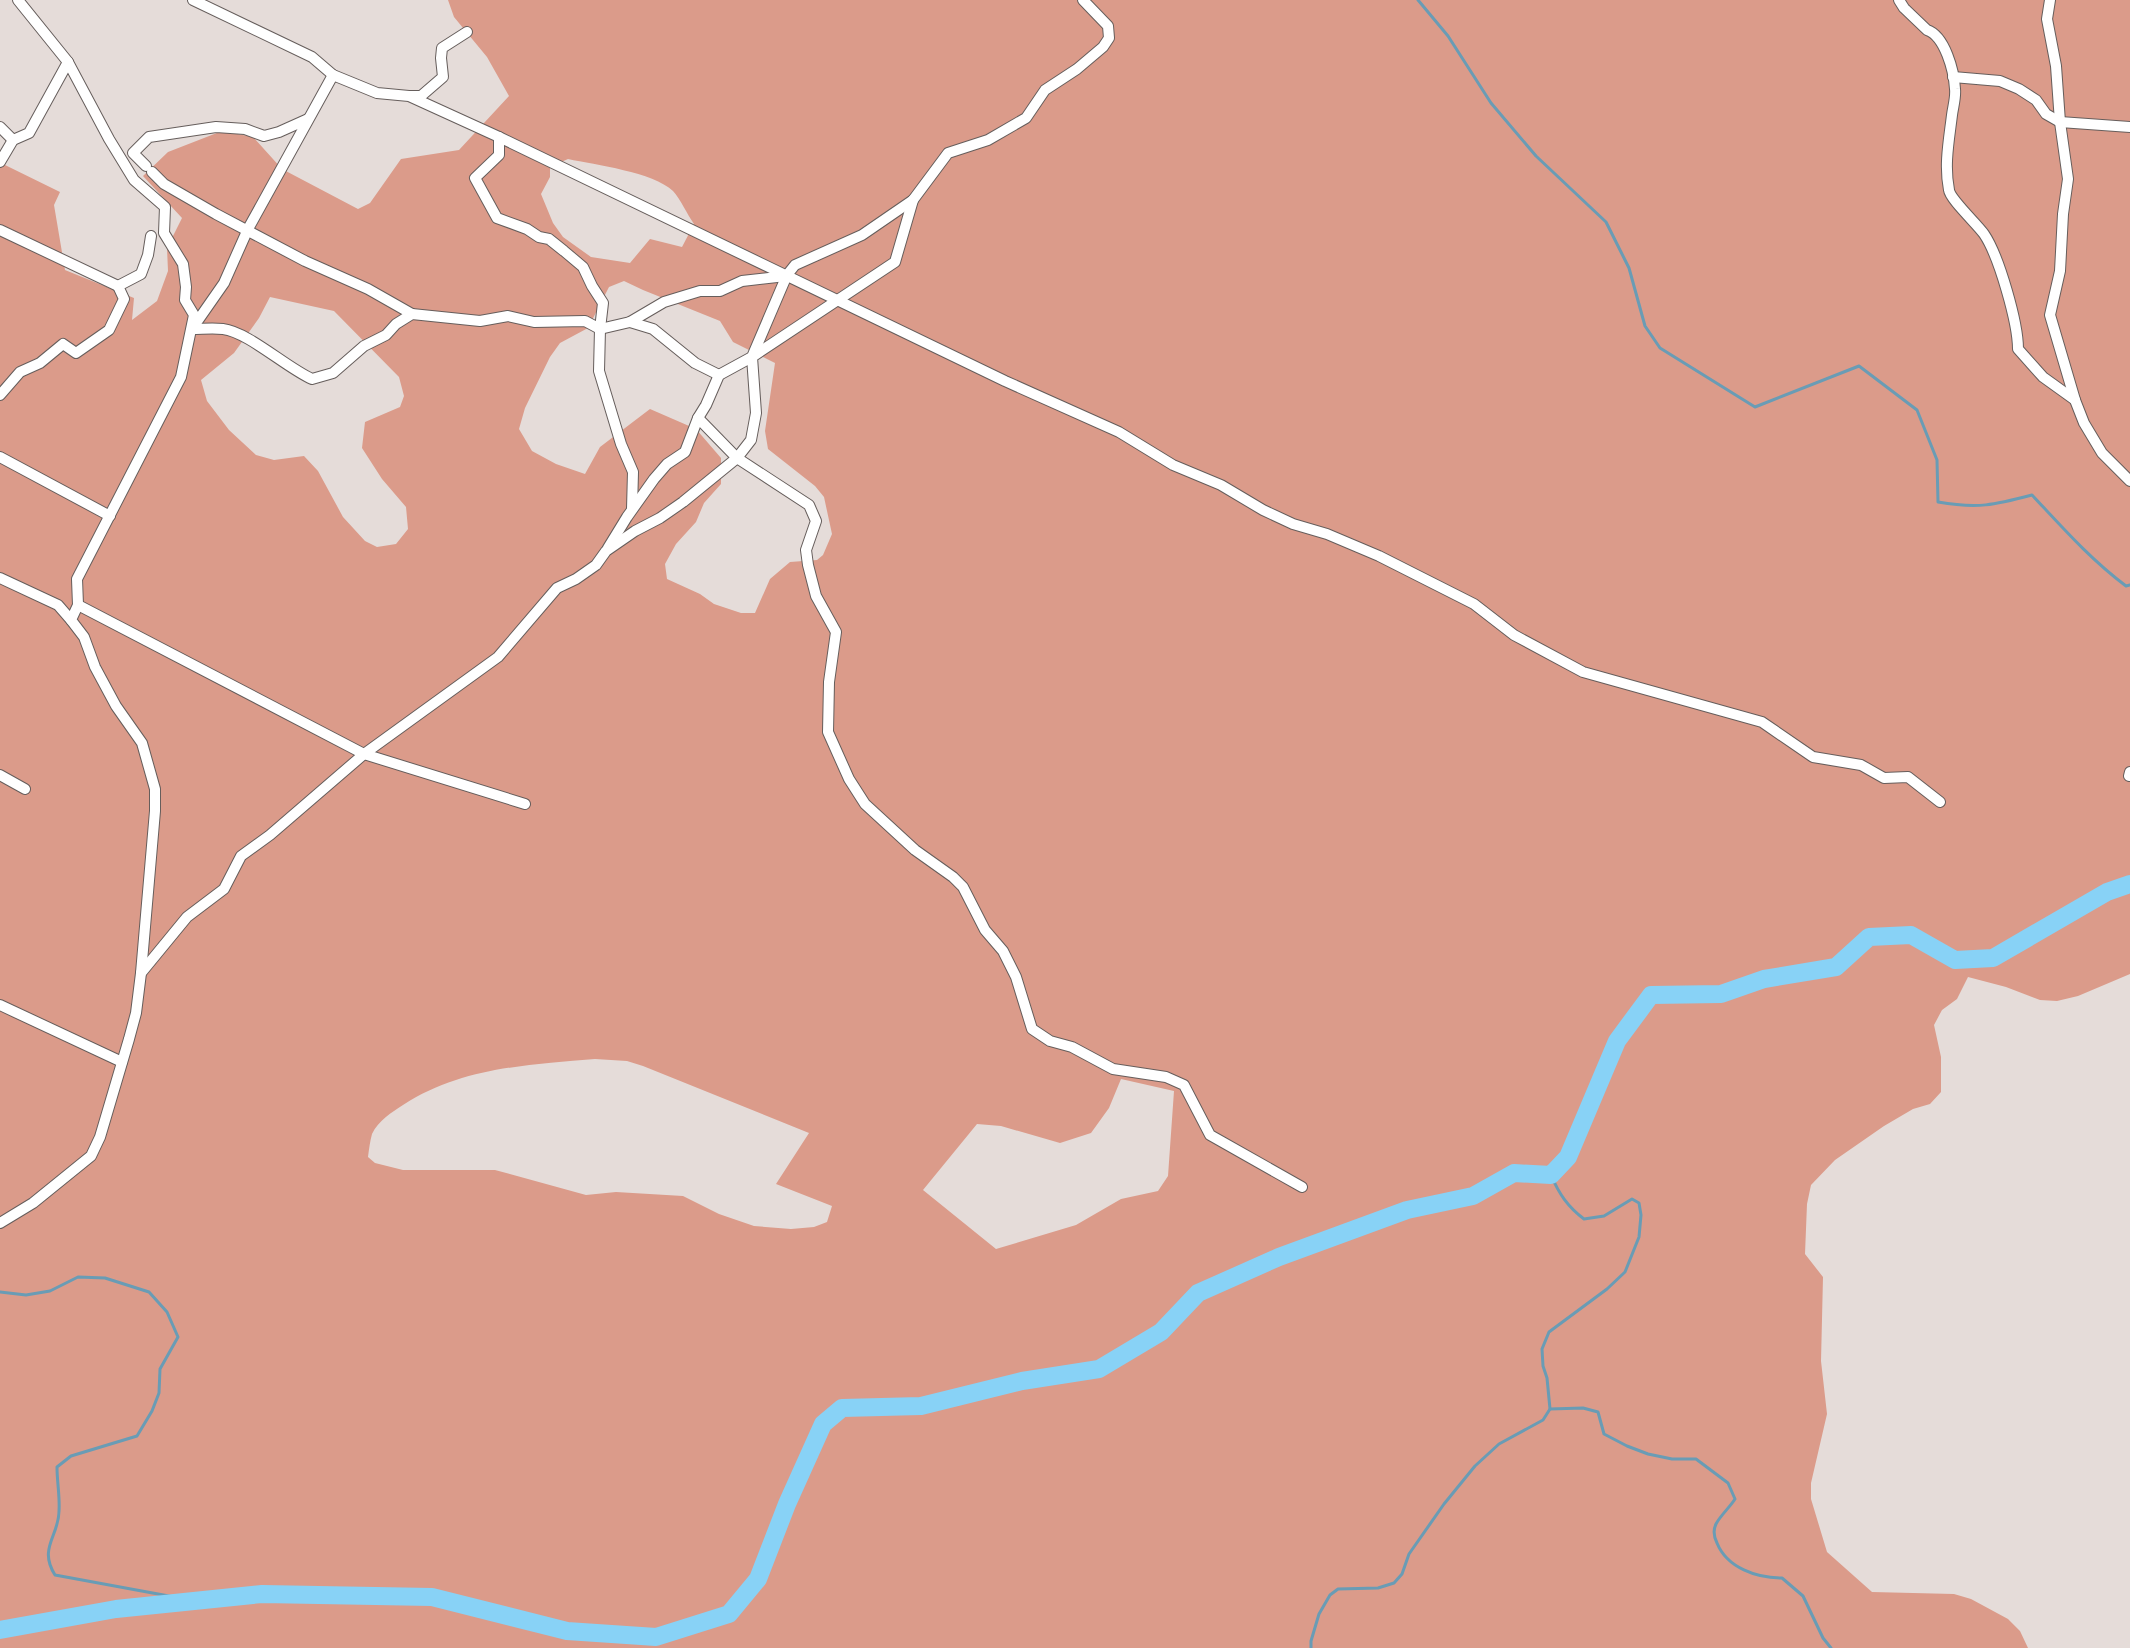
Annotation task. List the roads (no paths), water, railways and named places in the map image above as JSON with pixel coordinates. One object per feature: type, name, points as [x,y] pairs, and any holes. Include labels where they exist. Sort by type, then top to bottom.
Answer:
[{"type":"street","points":[[18,0],[68,62],[109,139],[134,180],[165,207],[164,233],[183,264],[186,287],[185,300],[194,315],[181,378],[78,580],[78,605],[71,620]]},
{"type":"street","points":[[193,0],[312,57],[333,75],[377,93],[421,96],[443,77],[442,48],[467,32]]},
{"type":"street","points":[[141,973],[188,918],[224,889],[241,856],[270,835],[364,754],[498,657],[557,588],[576,580],[596,565],[632,509],[667,464],[685,452],[698,418],[720,375],[752,357],[841,300],[895,262],[914,200],[948,152],[988,140],[1026,118],[1045,90],[1077,69],[1102,48],[1109,38],[1108,26],[1083,0]]},
{"type":"street","points":[[1899,0],[1904,8],[1927,30],[1932,32],[1948,53],[1956,90],[1946,161],[1949,193],[1985,235],[1994,254],[2018,335],[2018,350],[2043,378],[2075,400]]},
{"type":"street","points":[[2050,0],[2047,19],[2056,66],[2060,122],[2068,179],[2063,214],[2060,271],[2050,315],[2075,400],[2084,423],[2102,453],[2130,481]]},
{"type":"street","points":[[0,162],[13,140],[29,133],[68,62]]},
{"type":"street","points":[[192,329],[224,283],[248,229],[333,75]]},
{"type":"street","points":[[1953,77],[2000,81],[2019,89],[2036,100],[2046,114],[2060,122],[2130,127]]},
{"type":"street","points":[[409,96],[841,300],[1005,381],[1119,432],[1173,465],[1220,485],[1263,510],[1293,524],[1327,534],[1379,556],[1474,604],[1514,635],[1583,672],[1762,722],[1813,757],[1861,765],[1884,778],[1908,777],[1940,802]]},
{"type":"street","points":[[308,120],[264,136],[245,129],[216,126],[149,138],[133,153],[164,184],[305,261],[368,289],[412,314],[480,320],[508,316],[534,322],[585,321],[600,329],[630,322],[664,302],[700,291],[720,291],[742,281],[787,275]]},
{"type":"street","points":[[0,127],[13,140]]},
{"type":"street","points":[[499,137],[499,155],[475,178],[497,218],[527,229],[539,237],[549,239],[583,267],[603,303],[599,371],[621,444],[633,472],[632,509]]},
{"type":"street","points":[[606,551],[683,502],[737,458],[751,440],[756,413],[752,357],[787,275],[795,265],[862,235],[914,200]]},
{"type":"street","points":[[0,230],[118,286],[124,299],[109,330],[76,353],[63,344],[40,363],[20,372],[0,395]]},
{"type":"street","points":[[118,286],[141,274],[148,255],[151,236]]},
{"type":"street","points":[[192,329],[225,329],[248,339],[297,372],[312,379],[334,373],[364,346],[386,335],[396,324],[412,314]]},
{"type":"street","points":[[630,322],[653,328],[695,363],[720,375]]},
{"type":"street","points":[[698,418],[737,458],[809,505],[816,521],[806,550],[808,565],[816,596],[836,632],[829,682],[828,732],[850,779],[865,804],[886,825],[963,887],[986,930],[1003,951],[1016,977],[1032,1029],[1050,1041],[1072,1047],[1112,1069],[1166,1077],[1184,1085],[1210,1135],[1302,1187]]},
{"type":"street","points":[[0,456],[110,516]]},
{"type":"street","points":[[0,578],[58,605],[84,637],[95,668],[116,706],[142,743],[155,789],[156,811],[136,1014],[100,1137],[91,1156],[33,1203],[0,1223]]},
{"type":"street","points":[[78,605],[364,754],[525,804]]},
{"type":"street","points":[[0,775],[25,789]]},
{"type":"street","points":[[0,1005],[122,1062]]},
{"type":"waterway","points":[[1418,0],[1448,36],[1491,103],[1536,156],[1606,222],[1629,268],[1645,326],[1660,348],[1755,407],[1859,366],[1917,410],[1937,460],[1938,502],[1986,505],[2032,495],[2100,565],[2126,586],[2130,585]]},
{"type":"waterway","points":[[0,1630],[116,1609],[262,1594],[432,1597],[567,1631],[656,1637],[729,1614],[758,1579],[787,1504],[823,1424],[842,1408],[921,1406],[1022,1381],[1099,1369],[1161,1332],[1198,1293],[1279,1257],[1407,1210],[1473,1196],[1514,1173],[1551,1175],[1568,1157],[1617,1041],[1651,995],[1721,994],[1764,979],[1836,967],[1869,937],[1911,935],[1955,960],[1993,958],[2107,892],[2130,884]]},
{"type":"waterway","points":[[1311,1648],[1311,1641],[1319,1614],[1330,1595],[1338,1589],[1378,1588],[1394,1583],[1402,1574],[1409,1554],[1444,1504],[1475,1466],[1499,1444],[1543,1420],[1550,1409],[1542,1349],[1549,1332],[1607,1289],[1625,1272],[1639,1237],[1641,1215],[1639,1203],[1632,1199],[1604,1216],[1584,1219],[1564,1200],[1551,1175]]},
{"type":"waterway","points":[[0,1292],[26,1295],[50,1291],[78,1277],[105,1278],[149,1292],[167,1312],[178,1337],[160,1369],[159,1393],[152,1411],[137,1436],[71,1456],[57,1467],[59,1511],[48,1557],[55,1575],[196,1601]]},
{"type":"waterway","points":[[1550,1409],[1583,1408],[1598,1412],[1604,1434],[1648,1454],[1672,1459],[1696,1459],[1728,1483],[1735,1499],[1718,1521],[1714,1531],[1716,1541],[1722,1552],[1735,1565],[1753,1574],[1782,1578],[1803,1596],[1823,1638],[1831,1648]]}]
